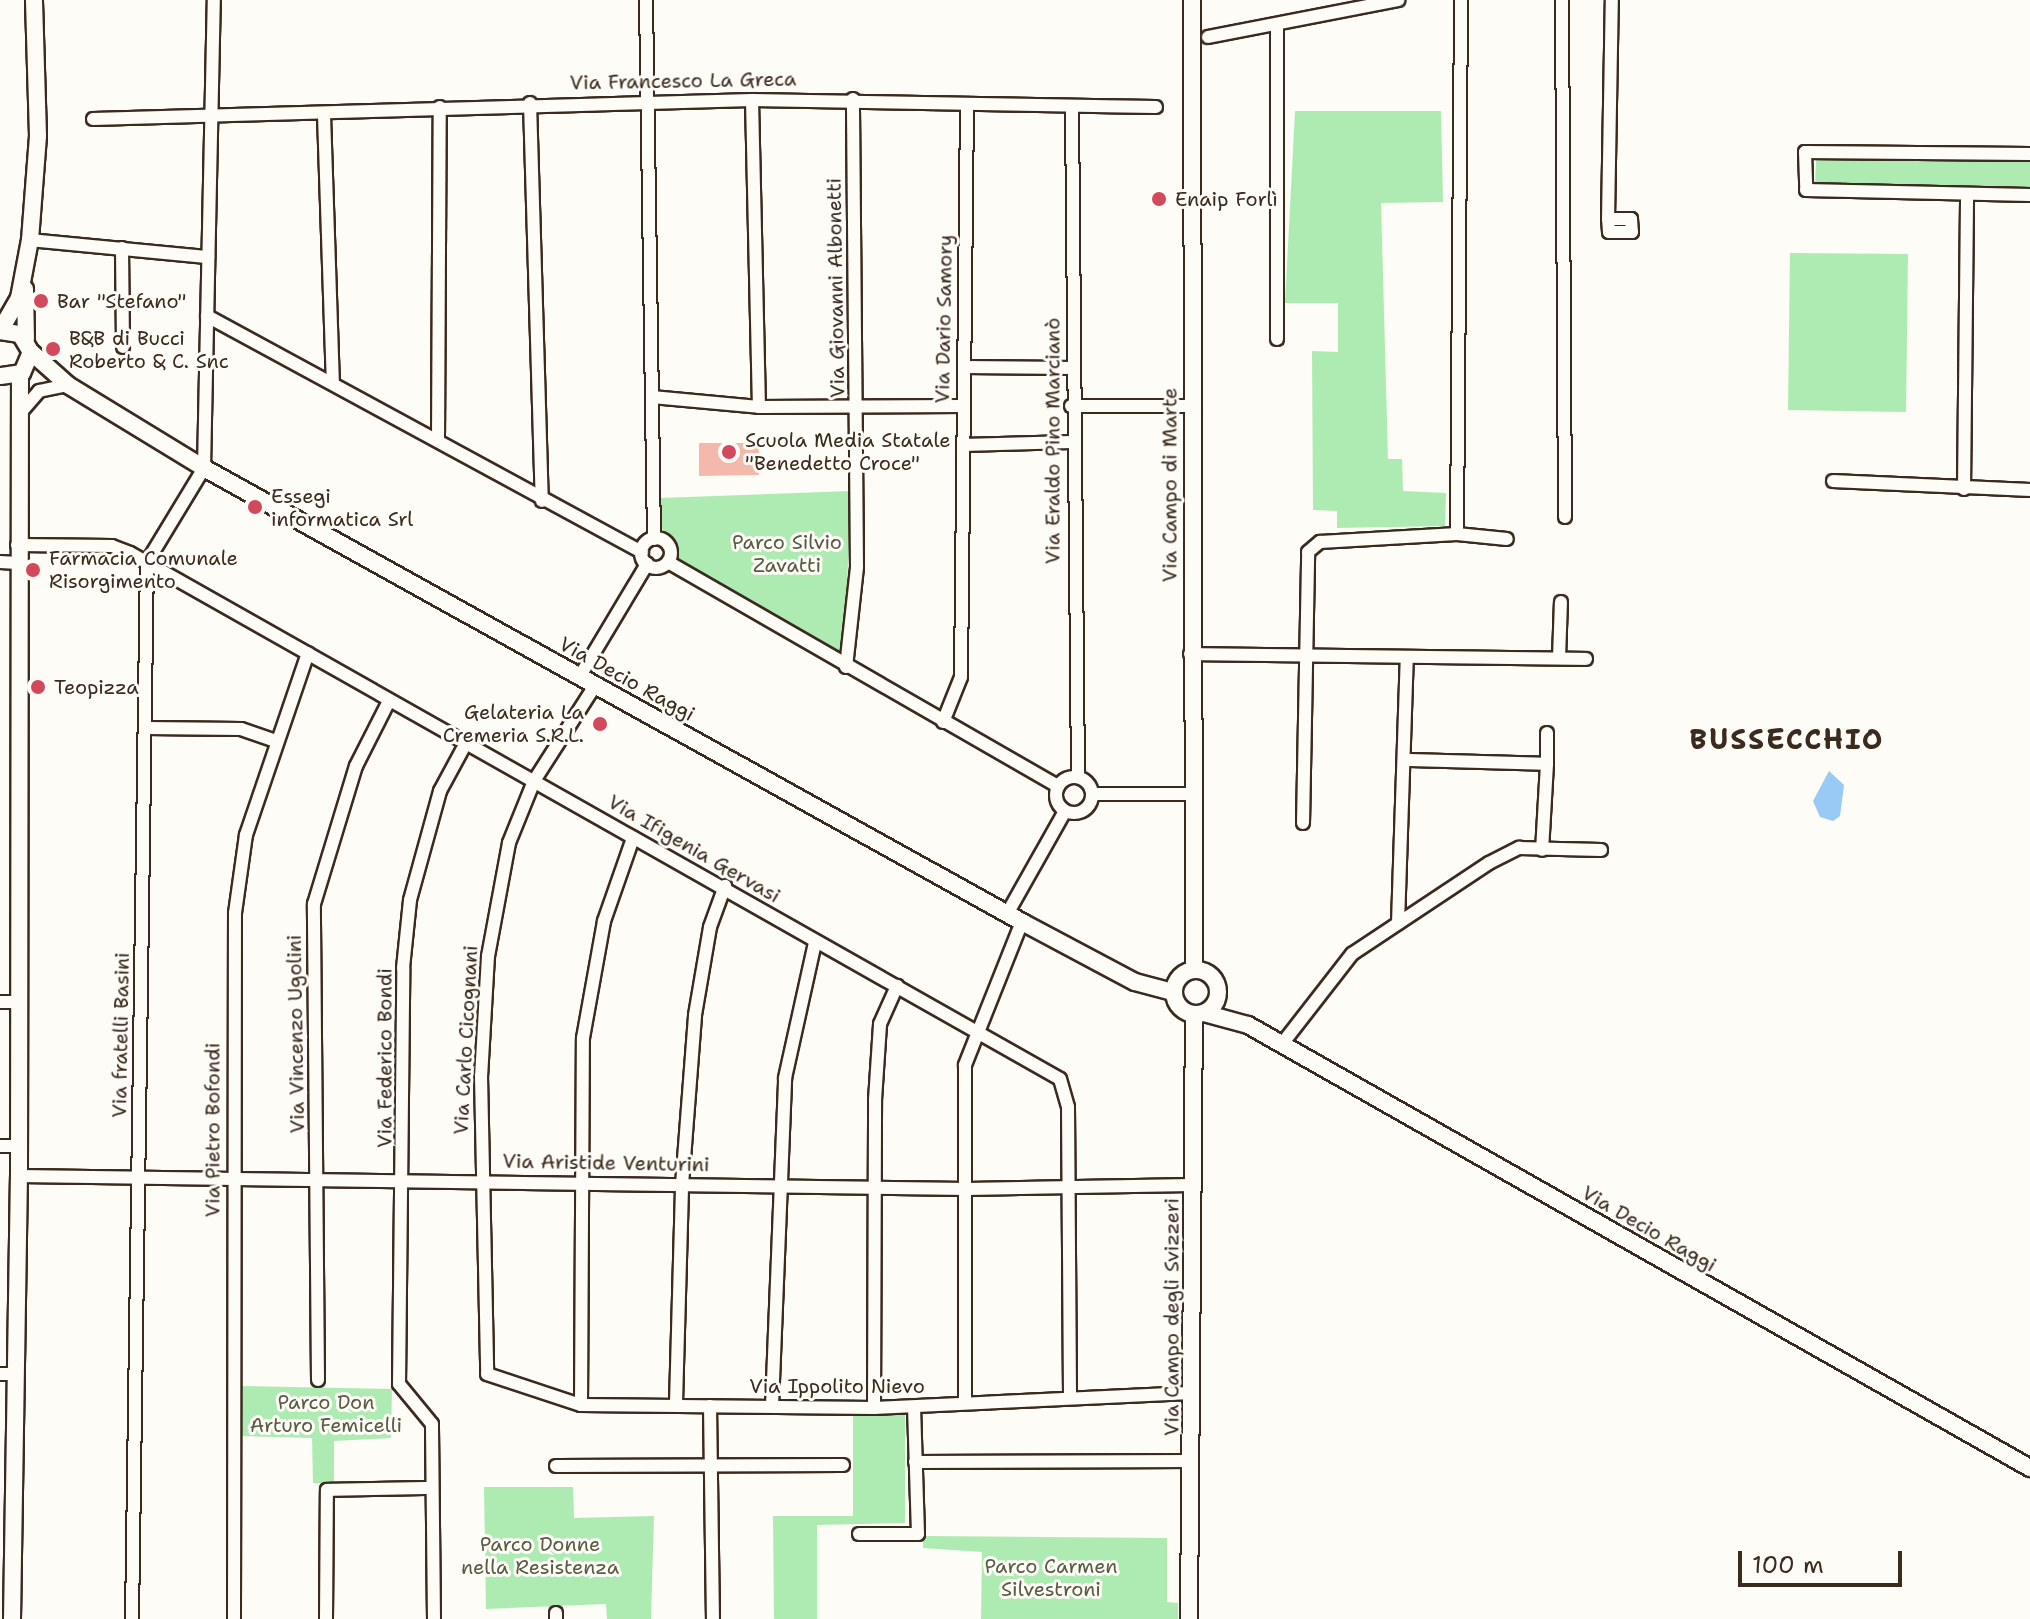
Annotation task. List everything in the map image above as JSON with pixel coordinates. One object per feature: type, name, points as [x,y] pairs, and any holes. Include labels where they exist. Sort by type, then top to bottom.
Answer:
[{"type":"main road","points":[[12,1619],[8,1374],[19,1176],[17,545],[19,415],[29,346],[25,279],[38,136],[34,0]]},
{"type":"main road","name":"Via Campo di Marte","points":[[1192,0],[1190,794],[1194,970]]},
{"type":"main road","points":[[0,331],[25,279]]},
{"type":"main road","name":"Via Decio Raggi","points":[[0,331],[29,346],[68,385],[204,468],[1015,918],[1135,982],[1173,992]]},
{"type":"main road","points":[[19,415],[1,377],[23,372]]},
{"type":"main road","name":"Via Decio Raggi","points":[[23,372],[68,385]]},
{"type":"main road","points":[[1194,970],[1207,972],[1218,987],[1217,1000],[1199,1014],[1182,1010],[1173,992],[1182,975],[1194,970]]},
{"type":"main road","name":"Via Decio Raggi","points":[[1218,987],[1248,1025]]},
{"type":"main road","name":"Via Decio Raggi","points":[[1199,1014],[1248,1025],[2030,1468]]},
{"type":"main road","name":"Via Campo degli Svizzeri","points":[[1189,1619],[1192,1185],[1199,1014]]},
{"type":"street","points":[[147,562],[204,468],[214,0]]},
{"type":"street","points":[[580,676],[654,539],[645,102],[646,0]]},
{"type":"street","points":[[1208,37],[1398,0]]},
{"type":"street","points":[[1457,534],[1461,0]]},
{"type":"street","points":[[1562,0],[1565,517]]},
{"type":"street","points":[[1608,219],[1612,0]]},
{"type":"street","points":[[1277,26],[1277,339]]},
{"type":"street","name":"Via Francesco La Greca","points":[[93,119],[211,119],[530,103],[752,100],[853,99],[967,106],[1156,107]]},
{"type":"street","name":"Via Giovanni Albonetti","points":[[846,667],[857,567],[853,99]]},
{"type":"street","points":[[752,100],[759,407]]},
{"type":"street","points":[[530,103],[542,501]]},
{"type":"street","name":"Via Dario Samory","points":[[943,722],[961,677],[967,106]]},
{"type":"street","name":"Via Eraldo Pino Marcianò","points":[[1072,106],[1071,442],[1078,777]]},
{"type":"street","points":[[438,440],[440,107]]},
{"type":"street","points":[[324,115],[333,383]]},
{"type":"street","points":[[2030,154],[1805,152],[1806,190],[2030,195]]},
{"type":"street","points":[[1964,489],[1967,194]]},
{"type":"street","points":[[30,240],[208,257]]},
{"type":"street","points":[[122,248],[123,347]]},
{"type":"street","points":[[207,316],[438,440],[644,558],[668,562],[1058,786]]},
{"type":"street","points":[[965,367],[1072,368]]},
{"type":"street","points":[[19,415],[39,391],[68,385]]},
{"type":"street","points":[[652,397],[759,407],[858,404],[963,406]]},
{"type":"street","points":[[1071,406],[1190,406]]},
{"type":"street","points":[[963,445],[1071,442]]},
{"type":"street","points":[[1833,481],[2030,490]]},
{"type":"street","points":[[1303,823],[1308,552],[1320,542],[1457,534],[1507,539]]},
{"type":"street","points":[[654,539],[670,548],[668,562]]},
{"type":"street","name":"Via Ifigenia Gervasi","points":[[17,545],[112,546],[147,562],[633,838],[725,886],[815,943],[1060,1079],[1068,1107],[1070,1397]]},
{"type":"street","points":[[0,562],[18,563]]},
{"type":"street","name":"Via fratelli Basini","points":[[132,1619],[147,562]]},
{"type":"street","points":[[1559,658],[1561,602]]},
{"type":"street","name":"Via Pietro Bofondi","points":[[234,1619],[232,1176],[235,913],[246,835],[275,741],[308,653]]},
{"type":"street","points":[[1190,654],[1586,659]]},
{"type":"street","points":[[1398,923],[1407,760],[1407,657]]},
{"type":"street","name":"Via Carlo Cicognani","points":[[487,1374],[481,1181],[488,956],[509,843],[534,781],[596,684]]},
{"type":"street","name":"Via Vincenzo Ugolini","points":[[318,1380],[319,1177],[314,904],[356,766],[389,701]]},
{"type":"street","points":[[146,728],[241,729],[275,741]]},
{"type":"street","points":[[1542,850],[1547,733]]},
{"type":"street","name":"Via Federico Bondi","points":[[432,1488],[432,1424],[399,1384],[406,1179],[403,968],[410,900],[440,791],[466,743]]},
{"type":"street","points":[[1407,760],[1547,764]]},
{"type":"street","points":[[1058,786],[1078,777],[1093,794],[1190,794]]},
{"type":"street","points":[[1058,786],[1056,797],[1065,811]]},
{"type":"street","points":[[1065,811],[1081,812],[1093,794]]},
{"type":"street","points":[[965,1402],[965,1065],[973,1033],[1015,918],[1065,811]]},
{"type":"street","points":[[581,1405],[583,1038],[604,921],[633,838]]},
{"type":"street","points":[[1282,1044],[1352,954],[1489,863],[1519,848],[1601,850]]},
{"type":"street","points":[[676,1403],[682,1185],[695,1015],[710,927],[725,886]]},
{"type":"street","points":[[772,1406],[777,1184],[792,1030],[815,943]]},
{"type":"street","points":[[874,1408],[880,1024],[897,986]]},
{"type":"street","points":[[0,1002],[19,1002]]},
{"type":"street","points":[[0,1146],[19,1146]]},
{"type":"street","name":"Via Aristide Venturini","points":[[19,1176],[319,1177],[967,1189],[1192,1185]]},
{"type":"street","name":"Via Ippolito Nievo","points":[[487,1374],[581,1405],[676,1403],[914,1408],[965,1402],[1191,1393]]},
{"type":"street","points":[[710,1406],[713,1619]]},
{"type":"street","points":[[859,1534],[918,1534],[914,1408]]},
{"type":"street","points":[[915,1462],[1192,1461]]},
{"type":"street","points":[[556,1466],[843,1465]]},
{"type":"street","points":[[326,1619],[327,1490],[432,1488],[434,1619]]},
{"type":"green space","points":[[1295,111],[1441,111],[1443,202],[1381,203],[1388,459],[1402,459],[1403,491],[1446,493],[1445,526],[1337,528],[1337,511],[1313,510],[1312,351],[1338,352],[1338,303],[1285,303]]},
{"type":"green space","points":[[1816,159],[2030,161],[2030,189],[1815,186]]},
{"type":"green space","points":[[1790,253],[1908,254],[1906,412],[1788,410]]},
{"type":"green space","name":"Parco Silvio Zavatti","points":[[851,491],[844,659],[677,561],[661,526],[660,498]]},
{"type":"green space","name":"Parco Don Arturo Femicelli","points":[[239,1386],[392,1389],[391,1438],[334,1441],[334,1484],[313,1483],[312,1438],[239,1436]]},
{"type":"green space","points":[[905,1414],[905,1523],[817,1525],[817,1619],[774,1619],[773,1516],[853,1516],[853,1416]]},
{"type":"green space","name":"Parco Donne nella Resistenza","points":[[484,1487],[573,1487],[574,1518],[654,1516],[651,1619],[607,1619],[606,1604],[486,1609]]},
{"type":"green space","name":"Parco Carmen Silvestroni","points":[[923,1536],[1167,1538],[1167,1602],[1178,1603],[1178,1619],[981,1619],[982,1552],[923,1548]]},
{"type":"water","points":[[1829,771],[1844,785],[1840,816],[1833,821],[1820,817],[1813,801]]},
{"type":"building","name":"Scuola Media Statale \"Benedetto Croce\"","points":[[699,443],[759,443],[759,475],[699,476]]},
{"type":"place","name":"Enaip Forlì","points":[[1159,199]]},
{"type":"place","name":"Bar \"Stefano\"","points":[[41,301]]},
{"type":"place","name":"B&B di Bucci Roberto & C. Snc","points":[[53,349]]},
{"type":"place","name":"Scuola Media Statale \"Benedetto Croce\"","points":[[729,452]]},
{"type":"place","name":"Essegi informatica Srl","points":[[255,507]]},
{"type":"place","name":"Farmacia Comunale Risorgimento","points":[[33,570]]},
{"type":"place","name":"Teopizza","points":[[38,687]]},
{"type":"place","name":"Gelateria La Cremeria S.R.L.","points":[[600,724]]},
{"type":"district","name":"BUSSECCHIO","points":[[1787,739]]}]
